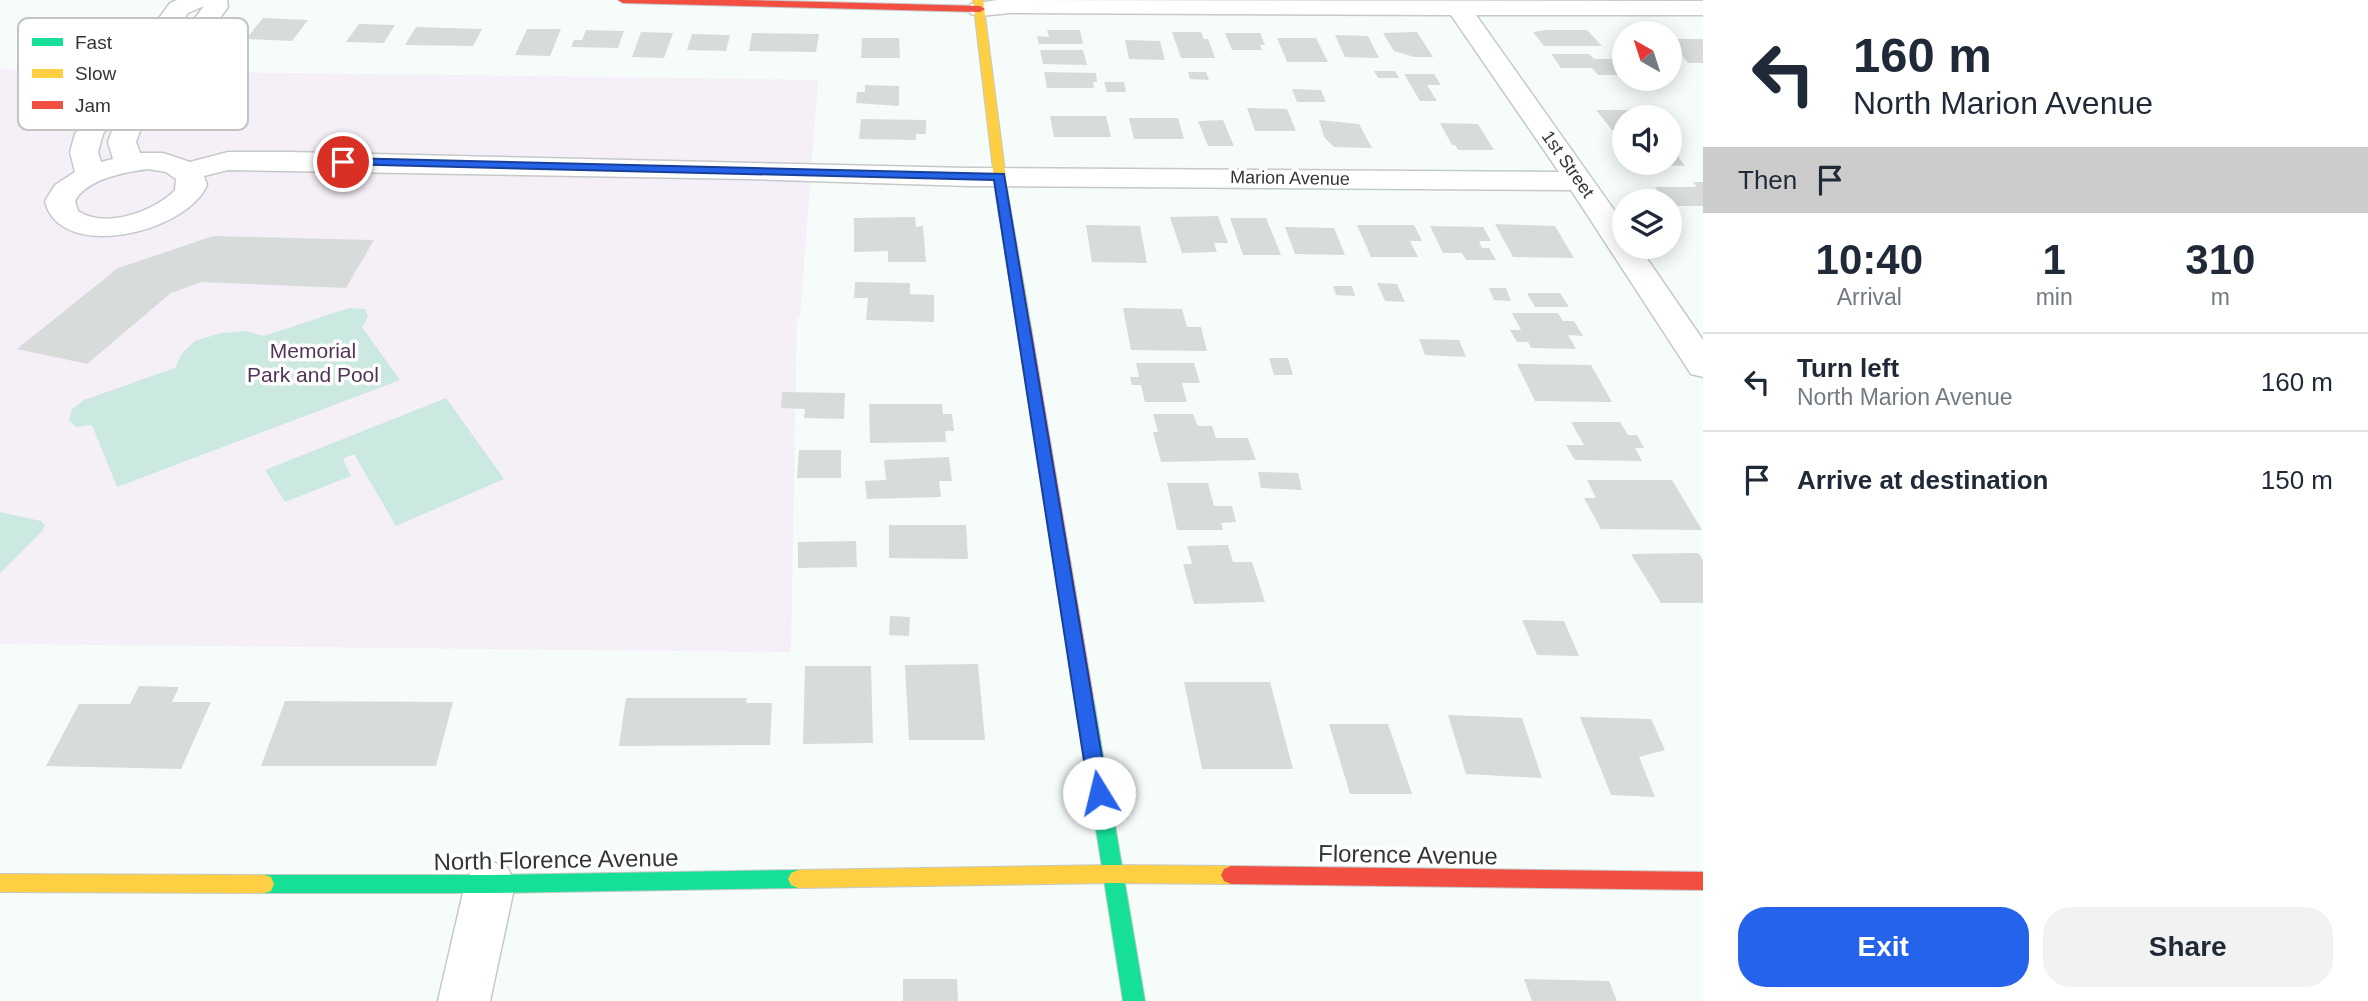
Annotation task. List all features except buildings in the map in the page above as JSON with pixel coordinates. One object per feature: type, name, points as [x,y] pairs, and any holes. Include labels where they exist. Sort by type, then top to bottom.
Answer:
[{"type":"street","points":[[172,18],[179,8],[197,0]]},
{"type":"street","points":[[208,18],[216,7],[215,0]]},
{"type":"street","points":[[623,0],[1010,6],[1455,3],[1703,8]]},
{"type":"street","name":"1st Street","points":[[1455,3],[1580,181],[1703,366]]},
{"type":"street","points":[[979,4],[999,177],[1134,1001]]},
{"type":"street","points":[[90,174],[84,152],[92,130]]},
{"type":"street","points":[[126,130],[122,142],[129,162]]},
{"type":"street","points":[[165,161],[188,171],[192,180],[190,191],[166,211],[126,225],[105,227],[78,223],[63,213],[61,203],[66,193],[90,174],[129,162],[165,161]]},
{"type":"street","name":"Marion Avenue","points":[[188,171],[228,161],[289,161],[999,177],[1580,181]]},
{"type":"street","name":"Florence Avenue","points":[[1112,874],[1703,881]]},
{"type":"street","name":"North Florence Avenue","points":[[0,883],[489,884],[1112,874]]},
{"type":"street","points":[[464,1001],[489,884]]},
{"type":"green space","name":"Memorial Park and Pool","points":[[0,69],[18,69],[18,130],[248,130],[248,72],[818,80],[800,317],[797,318],[791,652],[0,644]]},
{"type":"shaded area","points":[[349,308],[365,309],[368,317],[362,327],[400,380],[117,487],[92,425],[76,427],[69,420],[72,409],[84,400],[175,368],[182,353],[195,341],[221,333],[246,331],[264,336]]},
{"type":"shaded area","points":[[446,398],[504,479],[396,526],[354,454],[343,459],[351,476],[285,502],[265,470]]},
{"type":"shaded area","points":[[0,512],[41,521],[45,526],[0,573]]},
{"type":"traffic: fast","points":[[1084,696],[1134,1001]]},
{"type":"traffic: fast","points":[[264,884],[490,884],[798,879]]},
{"type":"traffic: slow","points":[[978,0],[1002,195],[1024,327]]},
{"type":"traffic: slow","points":[[798,879],[1231,875]]},
{"type":"traffic: slow","points":[[0,883],[264,884]]},
{"type":"traffic: jam","points":[[623,0],[980,9]]},
{"type":"traffic: jam","points":[[1024,327],[1084,696]]},
{"type":"traffic: jam","points":[[1231,875],[1703,881]]},
{"type":"route","points":[[343,162],[999,177],[1099,793]]}]
